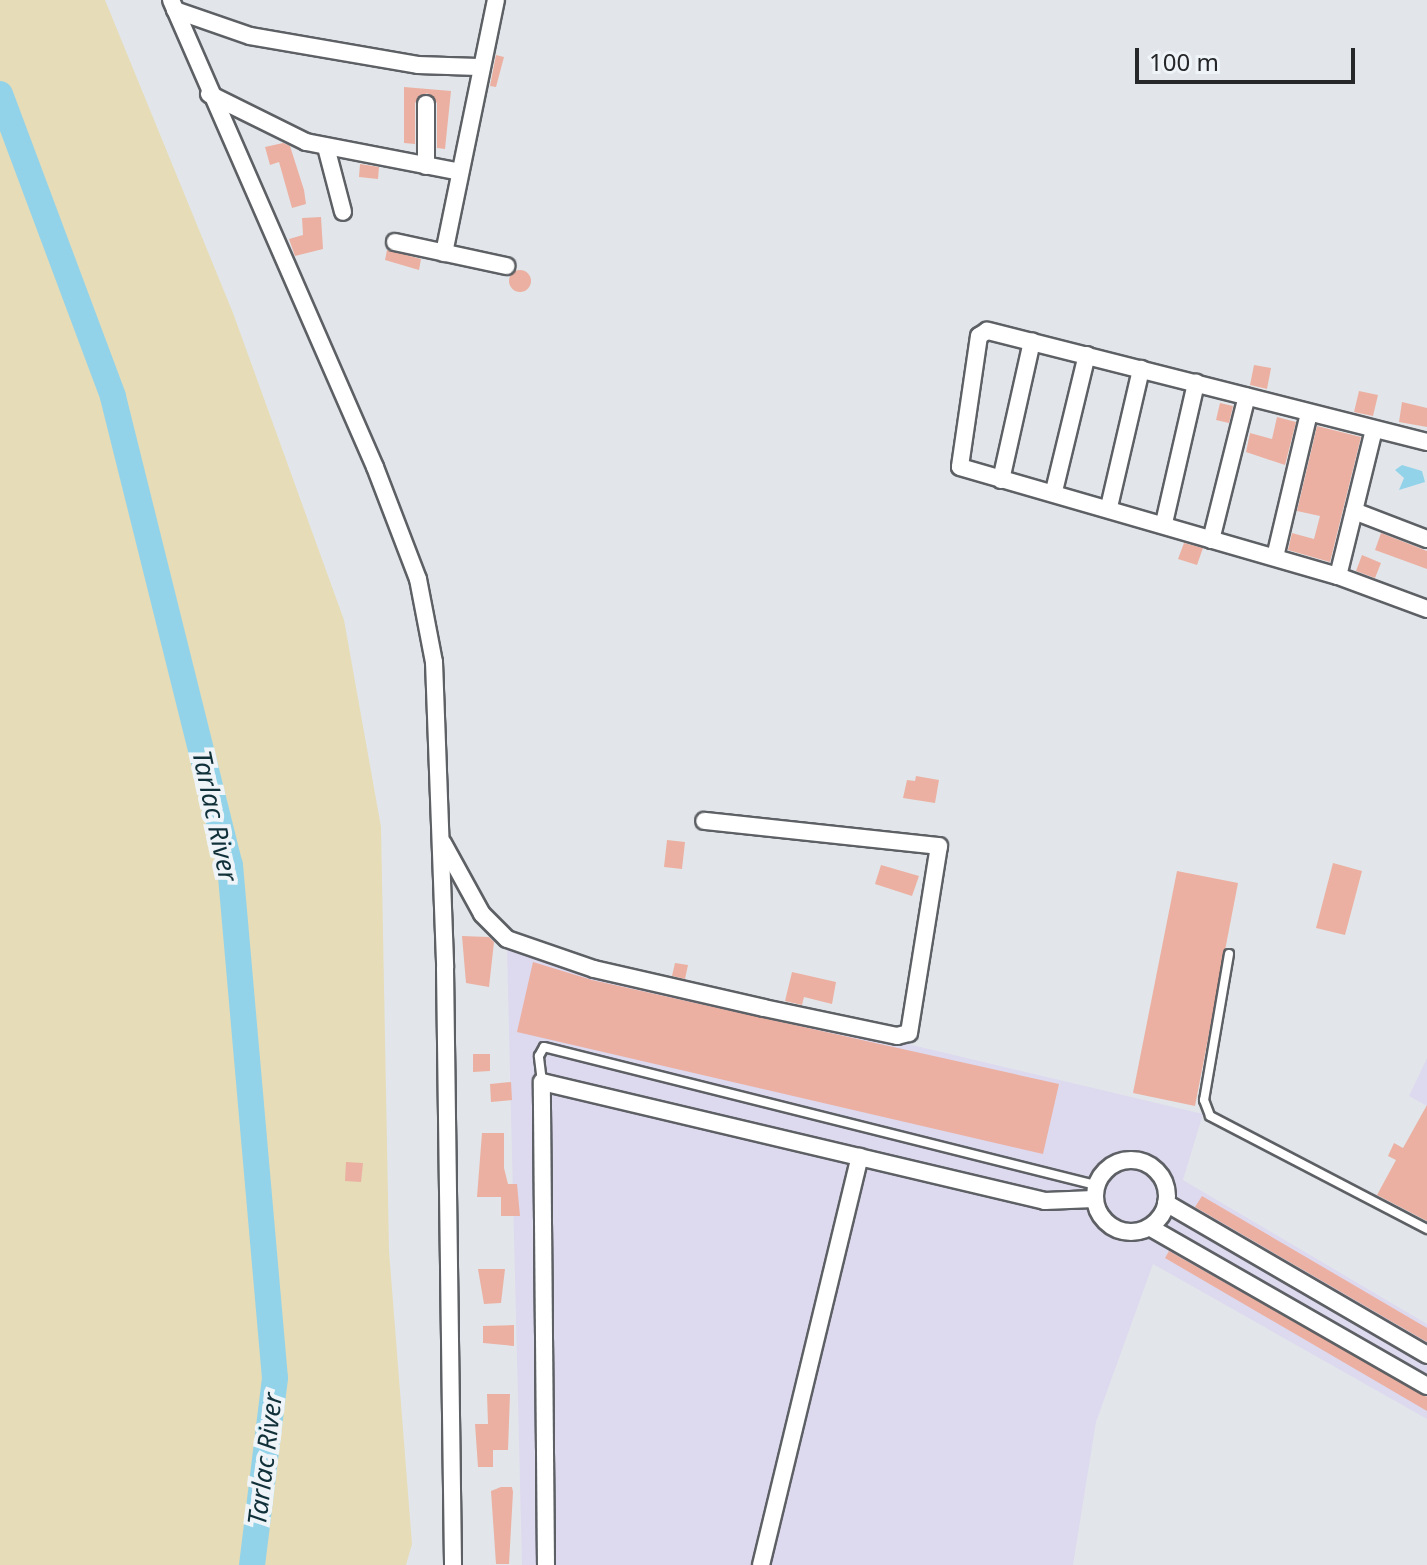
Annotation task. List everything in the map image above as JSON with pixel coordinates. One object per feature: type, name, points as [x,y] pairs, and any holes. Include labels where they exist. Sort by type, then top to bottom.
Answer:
[{"type":"street","points":[[444,253],[478,67],[496,0]]},
{"type":"street","points":[[173,5],[250,36],[418,65],[478,67]]},
{"type":"street","points":[[173,5],[209,94],[329,359],[418,579],[434,662],[453,1565]]},
{"type":"street","points":[[209,94],[297,138],[326,147],[460,172]]},
{"type":"street","points":[[426,104],[426,166]]},
{"type":"street","points":[[326,147],[343,212]]},
{"type":"street","points":[[395,242],[506,266]]},
{"type":"street","points":[[1427,442],[987,331],[979,336],[960,467],[1164,523],[1211,540],[1338,576],[1427,609]]},
{"type":"street","points":[[1001,480],[1032,341]]},
{"type":"street","points":[[1054,491],[1087,355]]},
{"type":"street","points":[[1109,507],[1141,369]]},
{"type":"street","points":[[1164,523],[1196,383]]},
{"type":"street","points":[[1211,540],[1247,396]]},
{"type":"street","points":[[1275,557],[1309,413]]},
{"type":"street","points":[[1338,576],[1374,429]]},
{"type":"street","points":[[1354,511],[1427,539]]},
{"type":"street","points":[[440,838],[482,914],[507,939],[594,969],[897,1036],[909,1033],[939,846],[704,821]]},
{"type":"street","points":[[546,1565],[542,1082],[1045,1201],[1094,1192]]},
{"type":"street","points":[[761,1565],[860,1157]]},
{"type":"street","points":[[1125,1160],[1145,1162],[1161,1174],[1166,1203],[1151,1228],[1133,1233],[1114,1229],[1100,1217],[1094,1192],[1106,1168],[1125,1160]]},
{"type":"street","points":[[1166,1203],[1423,1353],[1406,1374]]},
{"type":"street","points":[[1151,1228],[1427,1386]]},
{"type":"street","points":[[1288,1306],[1302,1282]]},
{"type":"lane","points":[[1229,954],[1204,1100],[1210,1116],[1427,1229]]},
{"type":"lane","points":[[542,1082],[539,1056],[544,1047],[1094,1192]]},
{"type":"shaded area","points":[[507,949],[1203,1114],[1183,1180],[1427,1324],[1427,1419],[1153,1264],[1096,1422],[1073,1565],[522,1565]]},
{"type":"shaded area","points":[[1427,1058],[1427,1106],[1409,1096]]},
{"type":"sand","points":[[0,0],[105,0],[233,313],[344,620],[381,827],[389,1251],[412,1544],[406,1565],[0,1565]]},
{"type":"water","points":[[1402,465],[1422,471],[1425,482],[1399,490],[1404,478],[1395,470]]},
{"type":"building","points":[[496,55],[504,57],[496,87],[490,86]]},
{"type":"building","points":[[404,87],[451,91],[445,149],[437,148],[437,103],[427,93],[415,103],[415,144],[404,143]]},
{"type":"building","points":[[283,143],[290,146],[306,204],[292,208],[279,162],[270,165],[265,147]]},
{"type":"building","points":[[360,164],[379,167],[378,179],[359,177]]},
{"type":"building","points":[[321,217],[323,249],[295,256],[289,239],[303,235],[302,218]]},
{"type":"building","points":[[387,250],[421,259],[419,270],[385,260]]},
{"type":"building","points":[[516,270],[524,270],[531,281],[524,292],[516,292],[509,285],[509,277]]},
{"type":"building","points":[[1254,365],[1271,368],[1267,389],[1250,385]]},
{"type":"building","points":[[1359,391],[1378,395],[1373,416],[1354,412]]},
{"type":"building","points":[[1402,402],[1427,408],[1427,427],[1399,422]]},
{"type":"building","points":[[1220,403],[1233,406],[1229,423],[1216,420]]},
{"type":"building","points":[[1277,417],[1296,422],[1285,465],[1246,452],[1250,433],[1272,439]]},
{"type":"building","points":[[1317,426],[1361,437],[1330,562],[1288,550],[1292,533],[1314,539],[1320,516],[1297,511]]},
{"type":"building","points":[[1381,533],[1427,551],[1427,569],[1375,550]]},
{"type":"building","points":[[1184,543],[1203,548],[1197,565],[1178,559]]},
{"type":"building","points":[[1362,555],[1381,563],[1375,578],[1356,571]]},
{"type":"building","points":[[916,776],[939,780],[935,803],[903,798],[907,780],[915,781]]},
{"type":"building","points":[[667,840],[685,842],[682,869],[664,867]]},
{"type":"building","points":[[1333,863],[1362,871],[1345,935],[1316,928]]},
{"type":"building","points":[[881,865],[919,876],[912,896],[875,884]]},
{"type":"building","points":[[1177,871],[1238,883],[1195,1106],[1133,1093]]},
{"type":"building","points":[[462,936],[489,937],[494,942],[489,987],[466,983]]},
{"type":"building","points":[[533,962],[592,980],[1059,1084],[1043,1154],[517,1032]]},
{"type":"building","points":[[675,963],[688,965],[685,979],[672,976]]},
{"type":"building","points":[[792,972],[836,982],[832,1004],[804,997],[802,1005],[785,1001]]},
{"type":"building","points":[[473,1054],[490,1054],[490,1071],[473,1072]]},
{"type":"building","points":[[511,1082],[512,1100],[491,1102],[490,1084]]},
{"type":"building","points":[[1427,1105],[1427,1221],[1377,1195],[1396,1160],[1388,1156],[1394,1143],[1403,1148]]},
{"type":"building","points":[[482,1133],[504,1133],[504,1168],[508,1184],[517,1184],[520,1216],[501,1216],[501,1197],[477,1197]]},
{"type":"building","points":[[346,1162],[363,1163],[361,1182],[345,1181]]},
{"type":"building","points":[[1202,1196],[1427,1328],[1427,1342],[1195,1207]]},
{"type":"building","points":[[1169,1251],[1427,1397],[1427,1411],[1165,1258]]},
{"type":"building","points":[[478,1269],[505,1269],[501,1303],[484,1304]]},
{"type":"building","points":[[514,1325],[514,1346],[483,1343],[483,1326]]},
{"type":"building","points":[[487,1394],[510,1394],[508,1450],[493,1450],[493,1467],[478,1467],[475,1424],[488,1424]]},
{"type":"building","points":[[512,1487],[513,1492],[509,1564],[496,1564],[491,1491]]},
{"type":"waterway","name":"Tarlac River","points":[[0,94],[113,397],[230,865],[275,1378],[252,1565]]}]
